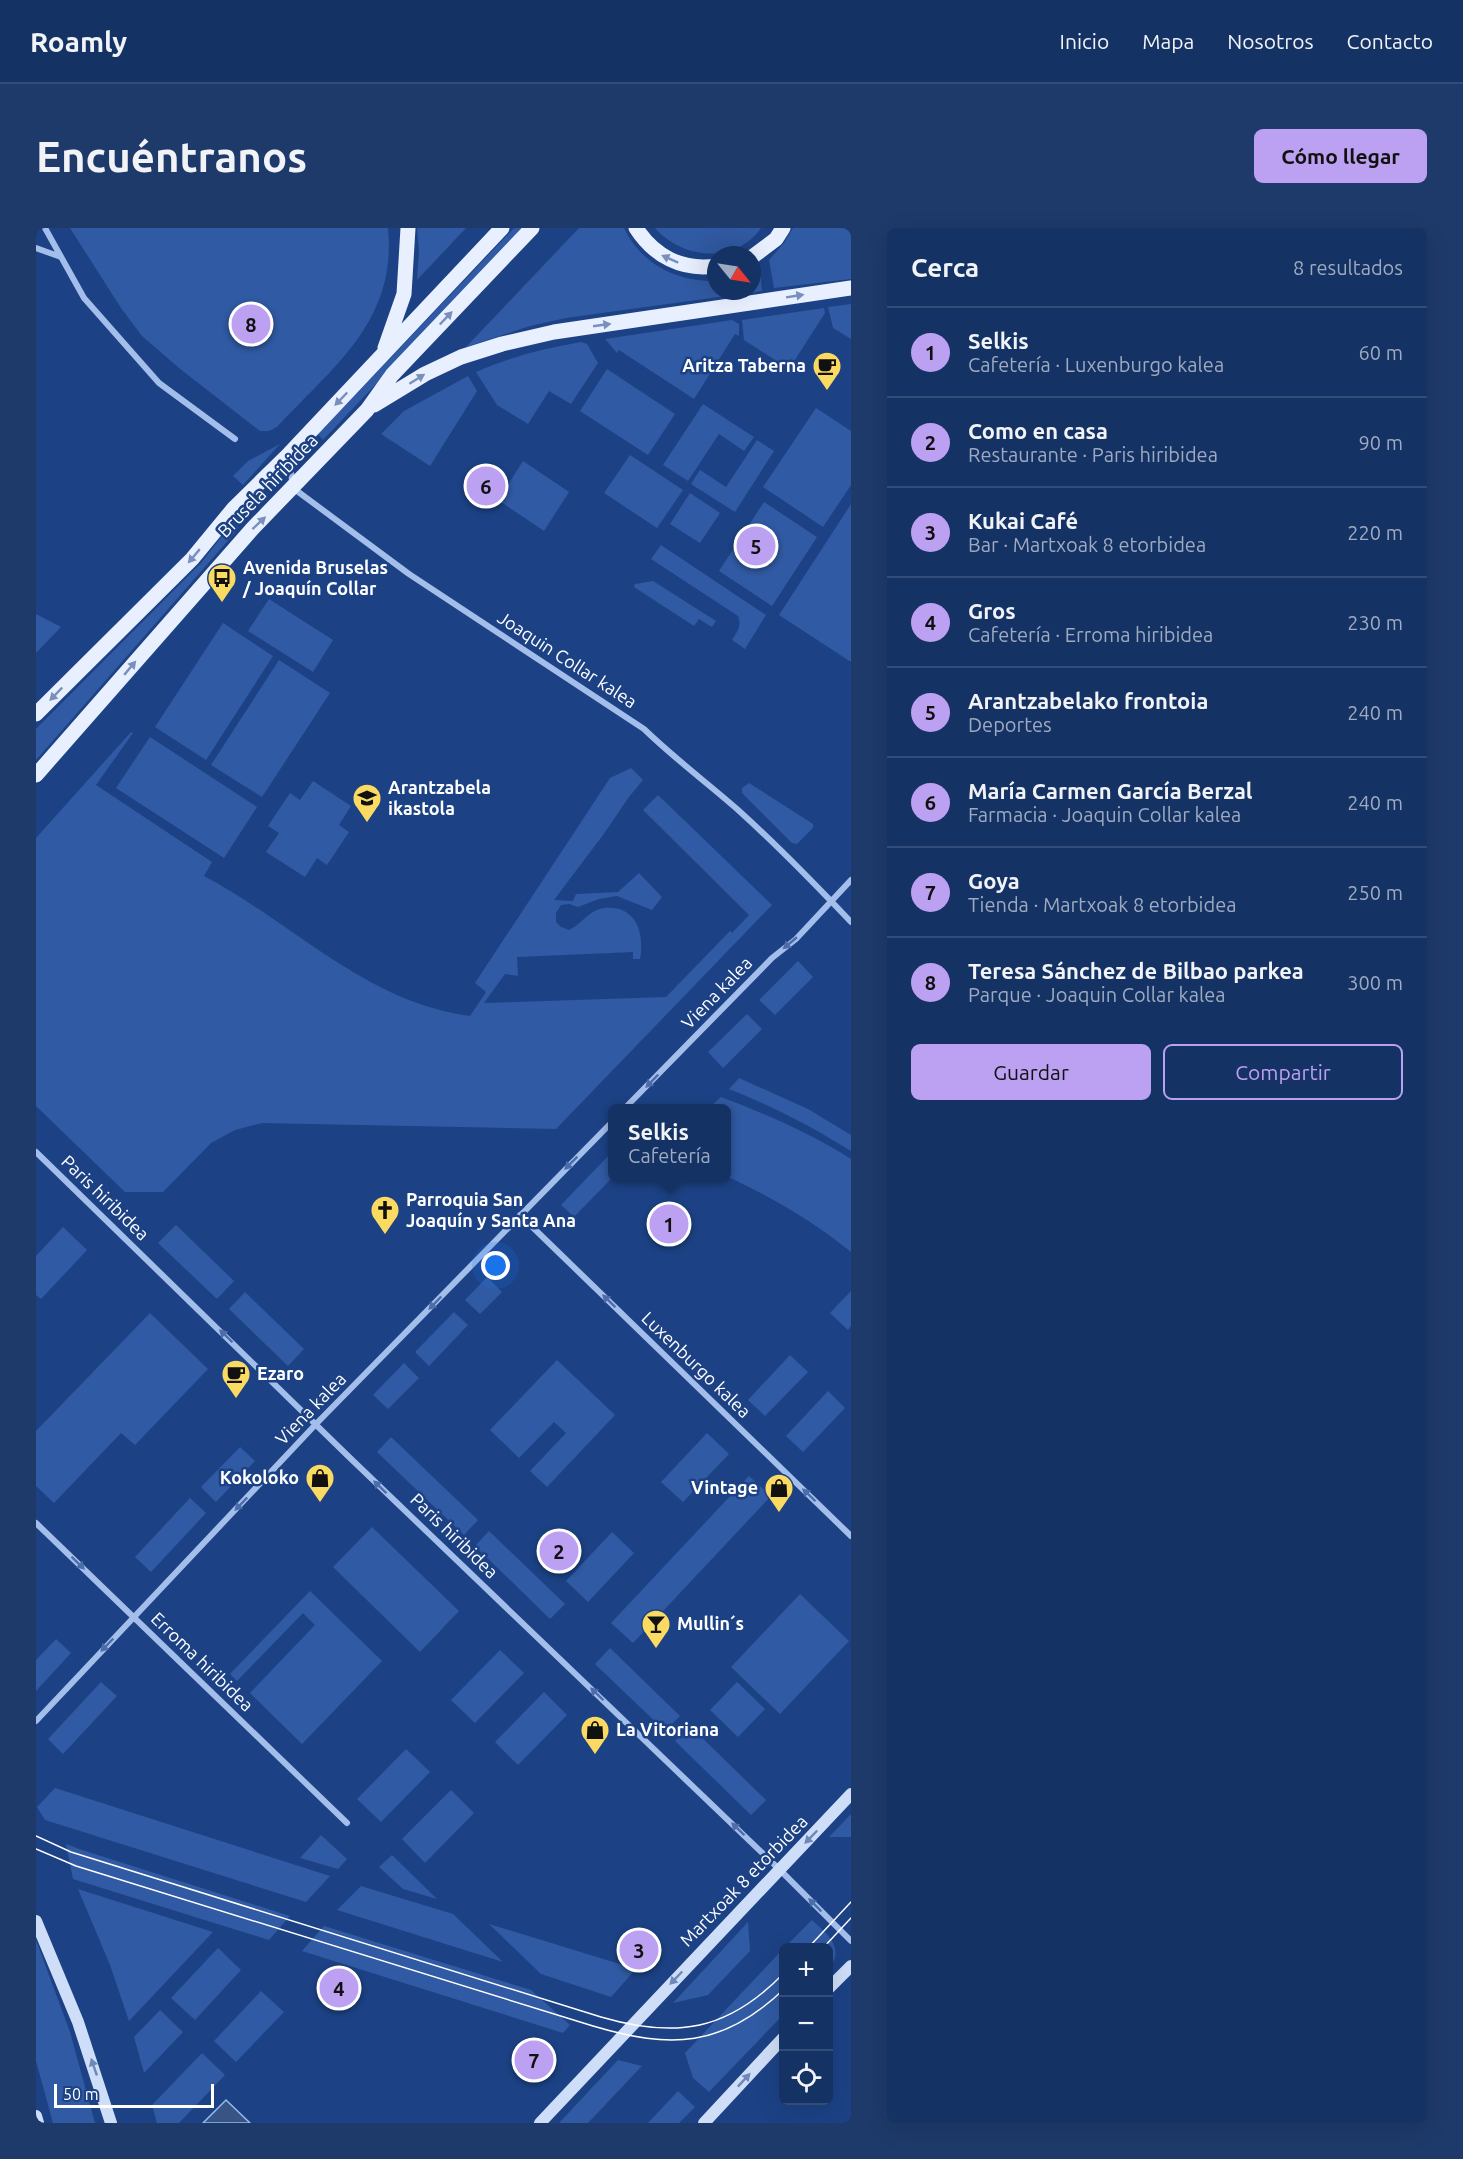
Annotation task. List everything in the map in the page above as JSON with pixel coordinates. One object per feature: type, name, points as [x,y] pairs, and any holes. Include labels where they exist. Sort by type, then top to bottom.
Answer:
[{"type":"main road","points":[[382,357],[404,294],[408,228]]},
{"type":"main road","name":"Brusela hiribidea","points":[[36,714],[185,566],[227,515],[382,357],[501,228]]},
{"type":"main road","name":"Brusela hiribidea","points":[[36,775],[253,528],[367,410],[392,375],[532,228]]},
{"type":"main road","points":[[636,228],[644,241],[664,257],[685,265],[707,266]]},
{"type":"main road","points":[[761,250],[776,239],[783,228]]},
{"type":"main road","points":[[367,410],[425,374],[461,357],[502,344],[554,332],[851,288]]},
{"type":"street","points":[[45,228],[84,298],[159,383],[235,440]]},
{"type":"street","points":[[36,248],[62,257]]},
{"type":"street","points":[[289,454],[293,488]]},
{"type":"street","name":"Joaquin Collar kalea","points":[[293,488],[409,574],[644,729],[671,756],[738,810],[802,870],[851,922]]},
{"type":"street","name":"Viena kalea","points":[[629,1104],[772,958],[796,939],[851,880]]},
{"type":"street","name":"Viena kalea","points":[[36,1721],[316,1424],[608,1126]]},
{"type":"street","name":"Paris hiribidea","points":[[36,1152],[851,1941]]},
{"type":"street","name":"Luxenburgo kalea","points":[[520,1215],[851,1536]]},
{"type":"street","name":"Erroma hiribidea","points":[[36,1523],[346,1823]]},
{"type":"street","name":"Martxoak 8 etorbidea","points":[[540,2123],[851,1794]]},
{"type":"street","points":[[36,1920],[78,2022],[111,2123]]},
{"type":"street","points":[[833,1984],[851,1966]]},
{"type":"street","points":[[704,2123],[779,2041]]},
{"type":"street","points":[[36,2116],[38,2123]]},
{"type":"shaded area","points":[[70,228],[388,228],[388,261],[382,290],[372,316],[357,340],[340,362],[277,427],[269,431],[260,431],[142,336],[121,308]]},
{"type":"shaded area","points":[[417,228],[466,228],[417,280],[419,251]]},
{"type":"shaded area","points":[[514,228],[524,228],[323,440],[318,434]]},
{"type":"shaded area","points":[[579,228],[624,228],[631,241],[650,261],[674,274],[707,280],[707,299],[566,318],[530,326],[466,347]]},
{"type":"shaded area","points":[[655,228],[761,228],[750,240],[740,246],[707,246],[707,254],[679,246]]},
{"type":"shaded area","points":[[793,228],[851,228],[851,279],[774,288],[769,260]]},
{"type":"shaded area","points":[[851,304],[851,339],[833,328],[828,307]]},
{"type":"shaded area","points":[[824,308],[825,313],[789,369],[744,340],[742,320]]},
{"type":"shaded area","points":[[732,320],[739,324],[739,336],[735,334],[694,399],[619,350],[617,353],[605,339]]},
{"type":"shaded area","points":[[581,342],[587,344],[598,363],[571,404],[549,391],[528,424],[497,405],[476,372],[528,354]]},
{"type":"shaded area","points":[[607,369],[675,414],[648,455],[580,411]]},
{"type":"shaded area","points":[[468,376],[477,391],[430,466],[381,434],[404,411]]},
{"type":"shaded area","points":[[703,404],[754,437],[744,451],[719,434],[688,481],[663,465]]},
{"type":"shaded area","points":[[816,408],[851,431],[851,485],[823,527],[763,487]]},
{"type":"shaded area","points":[[757,440],[774,451],[735,512],[691,484],[700,470],[726,487]]},
{"type":"shaded area","points":[[280,444],[243,485],[233,476],[248,461]]},
{"type":"shaded area","points":[[630,455],[683,490],[657,528],[604,493]]},
{"type":"shaded area","points":[[523,461],[569,492],[544,531],[498,500]]},
{"type":"shaded area","points":[[690,493],[720,513],[700,543],[670,524]]},
{"type":"shaded area","points":[[764,502],[817,537],[772,606],[719,571]]},
{"type":"shaded area","points":[[851,504],[851,662],[779,615]]},
{"type":"shaded area","points":[[233,522],[239,528],[36,760],[36,729],[201,563]]},
{"type":"shaded area","points":[[661,545],[766,615],[745,649],[732,640],[739,626],[738,616],[651,559]]},
{"type":"shaded area","points":[[653,581],[716,621],[712,627],[699,619],[694,626],[634,587],[635,584]]},
{"type":"shaded area","points":[[269,599],[333,640],[313,672],[248,631]]},
{"type":"shaded area","points":[[36,614],[61,627],[36,653]]},
{"type":"shaded area","points":[[223,623],[273,656],[206,760],[155,727]]},
{"type":"shaded area","points":[[279,660],[330,693],[262,797],[211,765]]},
{"type":"shaded area","points":[[131,732],[133,733],[96,785],[212,862],[204,876],[364,978],[398,995],[433,1008],[470,1016],[486,992],[475,983],[610,778],[631,768],[643,780],[554,900],[573,901],[576,894],[618,892],[639,873],[662,897],[652,910],[617,896],[599,899],[578,907],[569,904],[561,905],[556,913],[556,922],[569,930],[599,909],[615,908],[624,911],[631,916],[639,931],[640,959],[633,959],[633,952],[517,957],[518,976],[505,974],[484,1003],[666,997],[730,931],[732,933],[749,915],[643,810],[658,795],[772,905],[556,1129],[262,1123],[235,1130],[211,1143],[163,1192],[125,1192],[36,1106],[36,838]]},
{"type":"shaded area","points":[[150,737],[257,807],[224,858],[116,788]]},
{"type":"shaded area","points":[[313,781],[351,806],[339,825],[349,832],[327,865],[317,858],[305,877],[266,852],[279,833],[268,826],[290,793],[300,800]]},
{"type":"shaded area","points":[[749,783],[813,824],[813,828],[797,844],[792,843],[742,793],[742,788]]},
{"type":"shaded area","points":[[798,961],[813,977],[775,1015],[759,1000]]},
{"type":"shaded area","points":[[747,1014],[762,1029],[723,1068],[708,1052]]},
{"type":"shaded area","points":[[739,1078],[808,1109],[851,1135],[851,1151],[791,1117],[729,1089]]},
{"type":"shaded area","points":[[721,1097],[755,1110],[820,1141],[851,1159],[851,1252],[791,1210],[731,1178],[731,1104],[713,1104]]},
{"type":"shaded area","points":[[608,1156],[608,1182],[574,1217],[561,1205]]},
{"type":"shaded area","points":[[176,1225],[234,1281],[217,1299],[158,1243]]},
{"type":"shaded area","points":[[63,1227],[87,1250],[41,1299],[36,1295],[36,1256]]},
{"type":"shaded area","points":[[487,1277],[502,1292],[480,1314],[465,1300]]},
{"type":"shaded area","points":[[851,1291],[851,1326],[848,1330],[830,1313]]},
{"type":"shaded area","points":[[245,1292],[304,1349],[288,1366],[229,1309]]},
{"type":"shaded area","points":[[454,1312],[468,1325],[429,1366],[415,1352]]},
{"type":"shaded area","points":[[150,1313],[208,1369],[135,1445],[121,1433],[54,1503],[36,1486],[36,1431]]},
{"type":"shaded area","points":[[790,1355],[808,1372],[765,1416],[748,1400]]},
{"type":"shaded area","points":[[557,1360],[615,1415],[547,1487],[530,1471],[566,1433],[554,1422],[519,1458],[490,1430]]},
{"type":"shaded area","points":[[404,1363],[419,1378],[388,1409],[373,1395]]},
{"type":"shaded area","points":[[828,1391],[845,1408],[803,1452],[786,1436]]},
{"type":"shaded area","points":[[707,1433],[729,1454],[683,1502],[661,1482]]},
{"type":"shaded area","points":[[391,1437],[478,1520],[464,1535],[377,1452]]},
{"type":"shaded area","points":[[240,1447],[255,1461],[216,1502],[201,1487]]},
{"type":"shaded area","points":[[749,1476],[771,1496],[633,1643],[611,1623]]},
{"type":"shaded area","points":[[190,1498],[206,1513],[151,1572],[135,1557]]},
{"type":"shaded area","points":[[372,1527],[459,1611],[420,1652],[333,1567]]},
{"type":"shaded area","points":[[489,1531],[565,1604],[550,1619],[475,1546]]},
{"type":"shaded area","points":[[612,1532],[634,1553],[588,1602],[566,1581]]},
{"type":"shaded area","points":[[310,1591],[382,1661],[302,1744],[250,1693],[315,1625],[303,1613],[237,1681],[230,1674]]},
{"type":"shaded area","points":[[800,1594],[849,1641],[780,1714],[731,1667]]},
{"type":"shaded area","points":[[56,1639],[71,1653],[36,1691],[36,1660]]},
{"type":"shaded area","points":[[610,1648],[680,1716],[665,1731],[595,1664]]},
{"type":"shaded area","points":[[500,1650],[524,1673],[475,1723],[451,1700]]},
{"type":"shaded area","points":[[101,1682],[117,1696],[63,1754],[48,1739]]},
{"type":"shaded area","points":[[737,1682],[765,1709],[738,1737],[710,1710]]},
{"type":"shaded area","points":[[544,1692],[567,1715],[518,1765],[495,1742]]},
{"type":"shaded area","points":[[690,1726],[766,1800],[751,1815],[675,1741]]},
{"type":"shaded area","points":[[406,1749],[430,1772],[381,1822],[357,1799]]},
{"type":"shaded area","points":[[55,1788],[330,1876],[306,1902],[45,1820],[37,1807]]},
{"type":"shaded area","points":[[451,1790],[474,1813],[425,1863],[402,1839]]},
{"type":"shaded area","points":[[851,1814],[851,1837],[829,1837]]},
{"type":"shaded area","points":[[321,1835],[347,1859],[338,1869],[300,1858]]},
{"type":"shaded area","points":[[66,1844],[290,1916],[269,1940],[73,1879]]},
{"type":"shaded area","points":[[392,1855],[437,1899],[403,1889],[379,1867]]},
{"type":"shaded area","points":[[361,1886],[453,1914],[503,1962],[337,1910]]},
{"type":"shaded area","points":[[78,1889],[213,1932],[129,2021],[110,1965]]},
{"type":"shaded area","points":[[812,1920],[833,1943],[789,1943]]},
{"type":"shaded area","points":[[748,1922],[750,1951],[708,1995],[673,2003]]},
{"type":"shaded area","points":[[489,1924],[636,1969],[611,1997],[541,1974]]},
{"type":"shaded area","points":[[324,1926],[531,1990],[570,2025],[563,2033],[302,1951]]},
{"type":"shaded area","points":[[36,1940],[70,2032],[95,2123],[53,2123],[36,2061]]},
{"type":"shaded area","points":[[833,1943],[835,1947],[833,1962]]},
{"type":"shaded area","points":[[218,1948],[241,1970],[195,2020],[171,1998]]},
{"type":"shaded area","points":[[779,1953],[779,2019],[709,2092],[693,2078],[685,2053]]},
{"type":"shaded area","points":[[261,1991],[284,2012],[236,2062],[214,2041]]},
{"type":"shaded area","points":[[160,2010],[183,2032],[144,2073],[134,2037]]},
{"type":"shaded area","points":[[202,2053],[225,2075],[179,2123],[157,2123],[152,2105]]},
{"type":"shaded area","points":[[618,2060],[642,2066],[588,2123],[559,2123]]},
{"type":"shaded area","points":[[678,2091],[695,2107],[679,2123],[648,2123]]},
{"type":"shaded area","points":[[226,2100],[250,2123],[203,2123]]},
{"type":"tram line","points":[[36,1836],[71,1852],[628,2024],[653,2028],[700,2025],[721,2018],[742,2007],[779,1978]]},
{"type":"tram line","points":[[36,1849],[76,1866],[621,2033],[671,2040],[717,2033],[739,2023],[779,1993]]},
{"type":"tram line","points":[[813,1943],[851,1902]]},
{"type":"tram line","points":[[828,1943],[851,1918]]},
{"type":"place","name":"Teresa Sánchez de Bilbao parkea","points":[[251,324]]},
{"type":"place","name":"Aritza Taberna","points":[[827,392]]},
{"type":"place","name":"María Carmen García Berzal","points":[[486,486]]},
{"type":"place","name":"Arantzabelako frontoia","points":[[756,546]]},
{"type":"place","name":"Avenida Bruselas / Joaquín Collar","points":[[222,604]]},
{"type":"place","name":"Arantzabela ikastola","points":[[367,824]]},
{"type":"place","name":"Selkis","points":[[669,1224]]},
{"type":"place","name":"Parroquia San Joaquín y Santa Ana","points":[[385,1236]]},
{"type":"place","name":"Ezaro","points":[[236,1400]]},
{"type":"place","name":"Kokoloko","points":[[320,1504]]},
{"type":"place","name":"Vintage","points":[[779,1514]]},
{"type":"place","name":"Como en casa","points":[[559,1551]]},
{"type":"place","name":"Mullin´s","points":[[656,1650]]},
{"type":"place","name":"La Vitoriana","points":[[595,1756]]},
{"type":"place","name":"Kukai Café","points":[[639,1950]]},
{"type":"place","name":"Gros","points":[[339,1988]]},
{"type":"place","name":"Goya","points":[[534,2060]]}]
